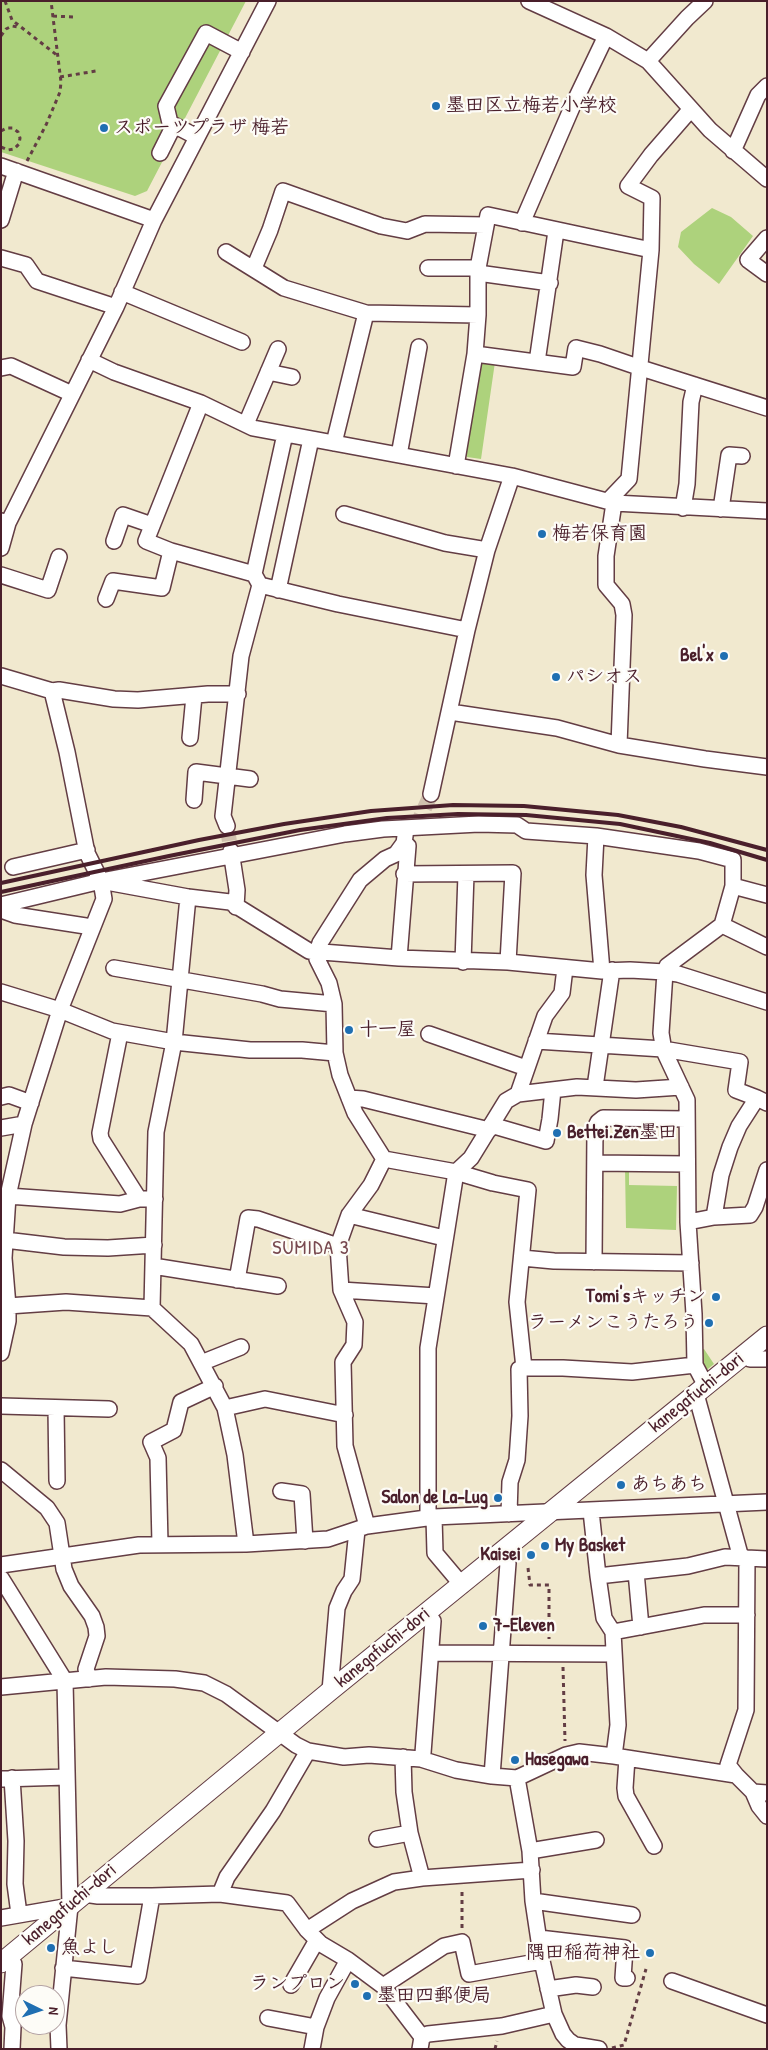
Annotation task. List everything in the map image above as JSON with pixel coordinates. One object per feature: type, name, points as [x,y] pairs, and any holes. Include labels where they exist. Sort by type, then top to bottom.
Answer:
[{"type":"main road","name":"kanegafuchi-dori","points":[[5,1960],[330,1691],[462,1586],[767,1336]]},
{"type":"street","points":[[1,548],[5,522],[90,360],[116,307],[154,220],[268,1]]},
{"type":"street","points":[[530,1],[606,36],[648,61],[710,130],[767,180]]},
{"type":"street","points":[[648,61],[705,1]]},
{"type":"street","points":[[197,137],[170,123],[166,106],[206,33],[242,52]]},
{"type":"street","points":[[522,223],[573,104],[606,36]]},
{"type":"street","points":[[733,151],[758,96],[767,86]]},
{"type":"street","points":[[619,745],[624,615],[622,604],[606,585],[606,556],[611,502],[629,479],[651,250],[652,198],[628,186],[651,155],[691,109]]},
{"type":"street","points":[[160,153],[174,125]]},
{"type":"street","points":[[1,166],[21,167],[154,220]]},
{"type":"street","points":[[1,220],[21,167]]},
{"type":"street","points":[[254,268],[270,230],[283,191],[381,226],[406,231],[424,224],[485,225]]},
{"type":"street","points":[[456,466],[475,354],[478,315],[478,271],[488,215],[651,250]]},
{"type":"street","points":[[538,362],[556,231]]},
{"type":"street","points":[[767,238],[748,260],[767,274]]},
{"type":"street","points":[[226,252],[284,288],[366,313],[478,315]]},
{"type":"street","points":[[1,258],[26,265],[37,281],[116,307]]},
{"type":"street","points":[[428,268],[478,271],[550,283]]},
{"type":"street","points":[[122,292],[242,342]]},
{"type":"street","points":[[334,443],[366,313]]},
{"type":"street","points":[[399,455],[419,347]]},
{"type":"street","points":[[475,354],[573,367],[576,348],[767,408]]},
{"type":"street","points":[[246,424],[278,349]]},
{"type":"street","points":[[90,360],[114,372],[201,403],[253,428],[512,476],[611,502],[683,508],[767,511]]},
{"type":"street","points":[[1,368],[11,366],[72,394]]},
{"type":"street","points":[[268,372],[292,377]]},
{"type":"street","points":[[683,508],[687,484],[691,402],[695,385]]},
{"type":"street","points":[[201,403],[146,542],[257,580],[278,590],[467,630]]},
{"type":"street","points":[[227,826],[223,816],[229,777],[241,656],[285,434]]},
{"type":"street","points":[[278,590],[311,439]]},
{"type":"street","points":[[721,509],[729,455],[742,456]]},
{"type":"street","points":[[431,794],[467,630],[487,550],[512,476]]},
{"type":"street","points":[[344,514],[445,543],[487,550]]},
{"type":"street","points":[[114,541],[123,515],[152,525]]},
{"type":"street","points":[[106,600],[113,581],[162,588],[171,551]]},
{"type":"street","points":[[1,575],[48,590],[59,557]]},
{"type":"street","points":[[1,676],[52,691],[59,690],[114,699],[138,700],[238,694]]},
{"type":"street","points":[[2,1347],[8,1306],[2,1258],[8,1196],[24,1124],[60,1010],[104,899],[101,882],[87,850],[67,752],[52,691]]},
{"type":"street","points":[[190,738],[194,696]]},
{"type":"street","points":[[450,712],[557,728],[619,745],[767,767]]},
{"type":"street","points":[[194,800],[196,772],[250,779]]},
{"type":"street","points":[[1,905],[231,853],[383,829],[405,836],[479,824],[517,825],[526,830],[596,836],[699,851],[733,860],[733,886],[722,925],[667,966],[661,1033],[663,1048],[687,1100],[688,1222],[695,1364],[727,1504],[744,1558],[747,1615],[746,1710],[728,1765],[736,1775],[760,1792],[759,1806],[767,1816]]},
{"type":"street","points":[[399,958],[404,874],[408,846],[405,836]]},
{"type":"street","points":[[405,836],[396,854],[386,859],[360,880],[320,943],[317,952],[317,960],[329,983],[334,1004],[335,1053],[340,1075],[354,1113],[384,1160],[456,1172],[493,1183],[528,1190],[517,1302],[524,1368]]},
{"type":"street","points":[[595,1087],[607,971],[594,876],[596,836]]},
{"type":"street","points":[[13,866],[87,850]]},
{"type":"street","points":[[231,853],[237,890],[236,906]]},
{"type":"street","points":[[404,874],[513,873],[508,962]]},
{"type":"street","points":[[463,962],[466,874]]},
{"type":"street","points":[[101,882],[230,902],[309,951],[463,962],[508,962],[607,971],[665,972],[678,974],[767,1002]]},
{"type":"street","points":[[733,886],[767,895]]},
{"type":"street","points":[[152,1308],[156,1132],[174,1042],[188,897]]},
{"type":"street","points":[[1,910],[15,915],[92,927]]},
{"type":"street","points":[[722,925],[767,947]]},
{"type":"street","points":[[114,968],[179,981],[262,994],[280,999],[334,1004]]},
{"type":"street","points":[[518,1094],[545,1016],[562,993],[565,968]]},
{"type":"street","points":[[1,992],[60,1010],[112,1031],[174,1042],[250,1050],[302,1050],[335,1053]]},
{"type":"street","points":[[120,1032],[100,1132],[101,1139],[139,1199]]},
{"type":"street","points":[[429,1034],[526,1068]]},
{"type":"street","points":[[536,1041],[663,1048],[740,1062],[736,1090],[762,1100],[739,1126],[730,1147],[721,1175],[714,1217]]},
{"type":"street","points":[[462,1586],[434,1553],[431,1517],[428,1348],[456,1172],[471,1158],[506,1101],[518,1094],[577,1087],[636,1090],[681,1086]]},
{"type":"street","points":[[349,1098],[363,1098],[546,1141],[553,1090]]},
{"type":"street","points":[[1,1097],[9,1095],[31,1103]]},
{"type":"street","points":[[594,1262],[595,1128],[598,1122],[603,1118],[687,1119]]},
{"type":"street","points":[[1,1128],[24,1124]]},
{"type":"street","points":[[330,1691],[337,1608],[344,1591],[352,1579],[362,1528],[346,1446],[343,1362],[354,1345],[355,1322],[341,1290],[338,1246],[349,1215],[370,1185],[384,1160]]},
{"type":"street","points":[[594,1163],[687,1164]]},
{"type":"street","points":[[688,1222],[714,1217],[750,1215],[755,1207],[767,1170]]},
{"type":"street","points":[[8,1196],[120,1204],[139,1199],[155,1200]]},
{"type":"street","points":[[349,1215],[444,1238]]},
{"type":"street","points":[[237,1280],[248,1218],[258,1219],[338,1246]]},
{"type":"street","points":[[5,1240],[64,1247],[108,1248],[154,1245]]},
{"type":"street","points":[[522,1258],[594,1262],[691,1263]]},
{"type":"street","points":[[153,1266],[278,1286]]},
{"type":"street","points":[[341,1290],[436,1296]]},
{"type":"street","points":[[8,1306],[66,1302],[152,1308],[192,1344],[225,1408],[235,1455],[246,1544]]},
{"type":"street","points":[[201,1363],[241,1347]]},
{"type":"street","points":[[745,1354],[750,1359],[767,1359]]},
{"type":"street","points":[[509,1514],[510,1482],[517,1460],[520,1416],[519,1369],[563,1368],[632,1372],[695,1364]]},
{"type":"street","points":[[160,1544],[158,1458],[151,1442],[174,1430],[181,1402],[215,1386]]},
{"type":"street","points":[[225,1408],[265,1399],[345,1415]]},
{"type":"street","points":[[1,1406],[109,1409]]},
{"type":"street","points":[[56,1408],[57,1481]]},
{"type":"street","points":[[1,1470],[47,1508],[57,1523],[64,1569],[71,1586],[92,1616],[96,1627],[97,1636],[86,1669],[89,1679]]},
{"type":"street","points":[[281,1490],[302,1494],[305,1541]]},
{"type":"street","points":[[1,1565],[139,1544],[246,1544],[328,1539],[362,1528],[431,1517],[767,1502]]},
{"type":"street","points":[[592,1511],[604,1618],[613,1632],[618,1725],[626,1796],[654,1846]]},
{"type":"street","points":[[492,1776],[508,1563],[500,1554]]},
{"type":"street","points":[[598,1576],[688,1566],[726,1557],[767,1559]]},
{"type":"street","points":[[636,1572],[640,1627]]},
{"type":"street","points":[[1,1578],[65,1681],[67,1777],[77,1900],[63,1968],[58,2025],[59,2049]]},
{"type":"street","points":[[421,1759],[433,1621],[427,1614]]},
{"type":"street","points":[[613,1632],[704,1615],[747,1615]]},
{"type":"street","points":[[431,1653],[614,1654]]},
{"type":"street","points":[[1,1687],[89,1679],[175,1680],[204,1683],[226,1694],[296,1745],[308,1751],[344,1757],[369,1755],[421,1759],[456,1770],[492,1776],[517,1778],[566,1755],[579,1752],[736,1775]]},
{"type":"street","points":[[220,1894],[227,1877],[273,1811],[308,1751]]},
{"type":"street","points":[[403,1758],[404,1792],[410,1833],[422,1878]]},
{"type":"street","points":[[19,1914],[15,1884],[16,1841],[7,1778],[67,1777]]},
{"type":"street","points":[[517,1778],[530,1852],[542,1961],[554,2014],[563,2034],[568,2040],[575,2045],[599,2049]]},
{"type":"street","points":[[377,1839],[410,1833]]},
{"type":"street","points":[[530,1852],[596,1840]]},
{"type":"street","points":[[291,1985],[312,1935],[352,1901],[394,1882],[422,1878],[532,1870]]},
{"type":"street","points":[[1,1918],[98,1896],[220,1894],[287,1903],[312,1935],[383,1986],[421,2043],[428,2034],[502,2026],[554,2014]]},
{"type":"street","points":[[63,1968],[138,1976],[152,1896]]},
{"type":"street","points":[[534,1901],[632,1915]]},
{"type":"street","points":[[539,1938],[625,1948],[623,1978],[627,1978]]},
{"type":"street","points":[[383,1986],[444,1946],[462,1942],[469,1974],[542,1961]]},
{"type":"street","points":[[5,1960],[14,1964],[10,2016],[13,2027],[12,2049]]},
{"type":"street","points":[[312,2049],[316,2027],[327,1998],[348,1960]]},
{"type":"street","points":[[672,1981],[767,2015]]},
{"type":"street","points":[[548,1989],[576,1985],[593,1987]]},
{"type":"street","points":[[268,2018],[316,2027]]},
{"type":"path","points":[[5,1],[12,20],[58,56]]},
{"type":"path","points":[[21,167],[58,99],[60,77],[51,1]]},
{"type":"path","points":[[53,16],[74,17]]},
{"type":"path","points":[[1,36],[6,29],[12,26],[19,27]]},
{"type":"path","points":[[60,77],[96,71]]},
{"type":"path","points":[[1,131],[6,128],[13,128],[18,132],[20,138],[19,144],[14,149],[8,150],[1,147]]},
{"type":"path","points":[[528,1568],[530,1585],[548,1585],[566,1755]]},
{"type":"path","points":[[462,1875],[462,1942]]},
{"type":"path","points":[[612,2049],[624,2045],[646,1969]]},
{"type":"green space","points":[[1,1],[246,1],[147,191],[135,196],[1,152]]},
{"type":"green space","points":[[712,208],[731,217],[753,236],[719,284],[694,264],[678,247],[681,232]]},
{"type":"green space","points":[[483,361],[495,362],[481,459],[467,457],[464,453],[480,365]]},
{"type":"green space","points":[[625,1167],[629,1167],[629,1185],[677,1186],[676,1230],[626,1228]]},
{"type":"green space","points":[[699,1349],[704,1349],[714,1364],[703,1373]]},
{"type":"tunnel","points":[[415,829],[431,794]]},
{"type":"tunnel","points":[[227,826],[231,851]]},
{"type":"railway","points":[[1,883],[199,840],[284,824],[371,811],[453,805],[524,806],[618,815],[681,827],[767,850]]},
{"type":"railway","points":[[1,892],[300,830],[387,818],[458,814],[526,815],[620,824],[710,843],[767,860]]},
{"type":"place","name":"墨田区立梅若小学校","points":[[436,106]]},
{"type":"place","name":"スポーツプラザ 梅若","points":[[104,128]]},
{"type":"place","name":"梅若保育園","points":[[542,534]]},
{"type":"place","name":"Bel'x","points":[[724,656]]},
{"type":"place","name":"パシオス","points":[[556,677]]},
{"type":"place","name":"十一屋","points":[[349,1030]]},
{"type":"place","name":"Bettei.Zen墨田","points":[[557,1133]]},
{"type":"place","name":"Tomi'sキッチン","points":[[716,1297]]},
{"type":"place","name":"ラーメンこうたろう","points":[[709,1323]]},
{"type":"place","name":"あちあち","points":[[621,1485]]},
{"type":"place","name":"Salon de La-Lug","points":[[498,1498]]},
{"type":"place","name":"My Basket","points":[[545,1546]]},
{"type":"place","name":"Kaisei","points":[[531,1555]]},
{"type":"place","name":"7-Eleven","points":[[483,1626]]},
{"type":"place","name":"Hasegawa","points":[[515,1760]]},
{"type":"place","name":"魚よし","points":[[51,1948]]},
{"type":"place","name":"隅田稲荷神社","points":[[650,1953]]},
{"type":"place","name":"ランプロン","points":[[355,1984]]},
{"type":"place","name":"墨田四郵便局","points":[[367,1996]]},
{"type":"district","name":"SUMIDA 3","points":[[311,1249]]}]
